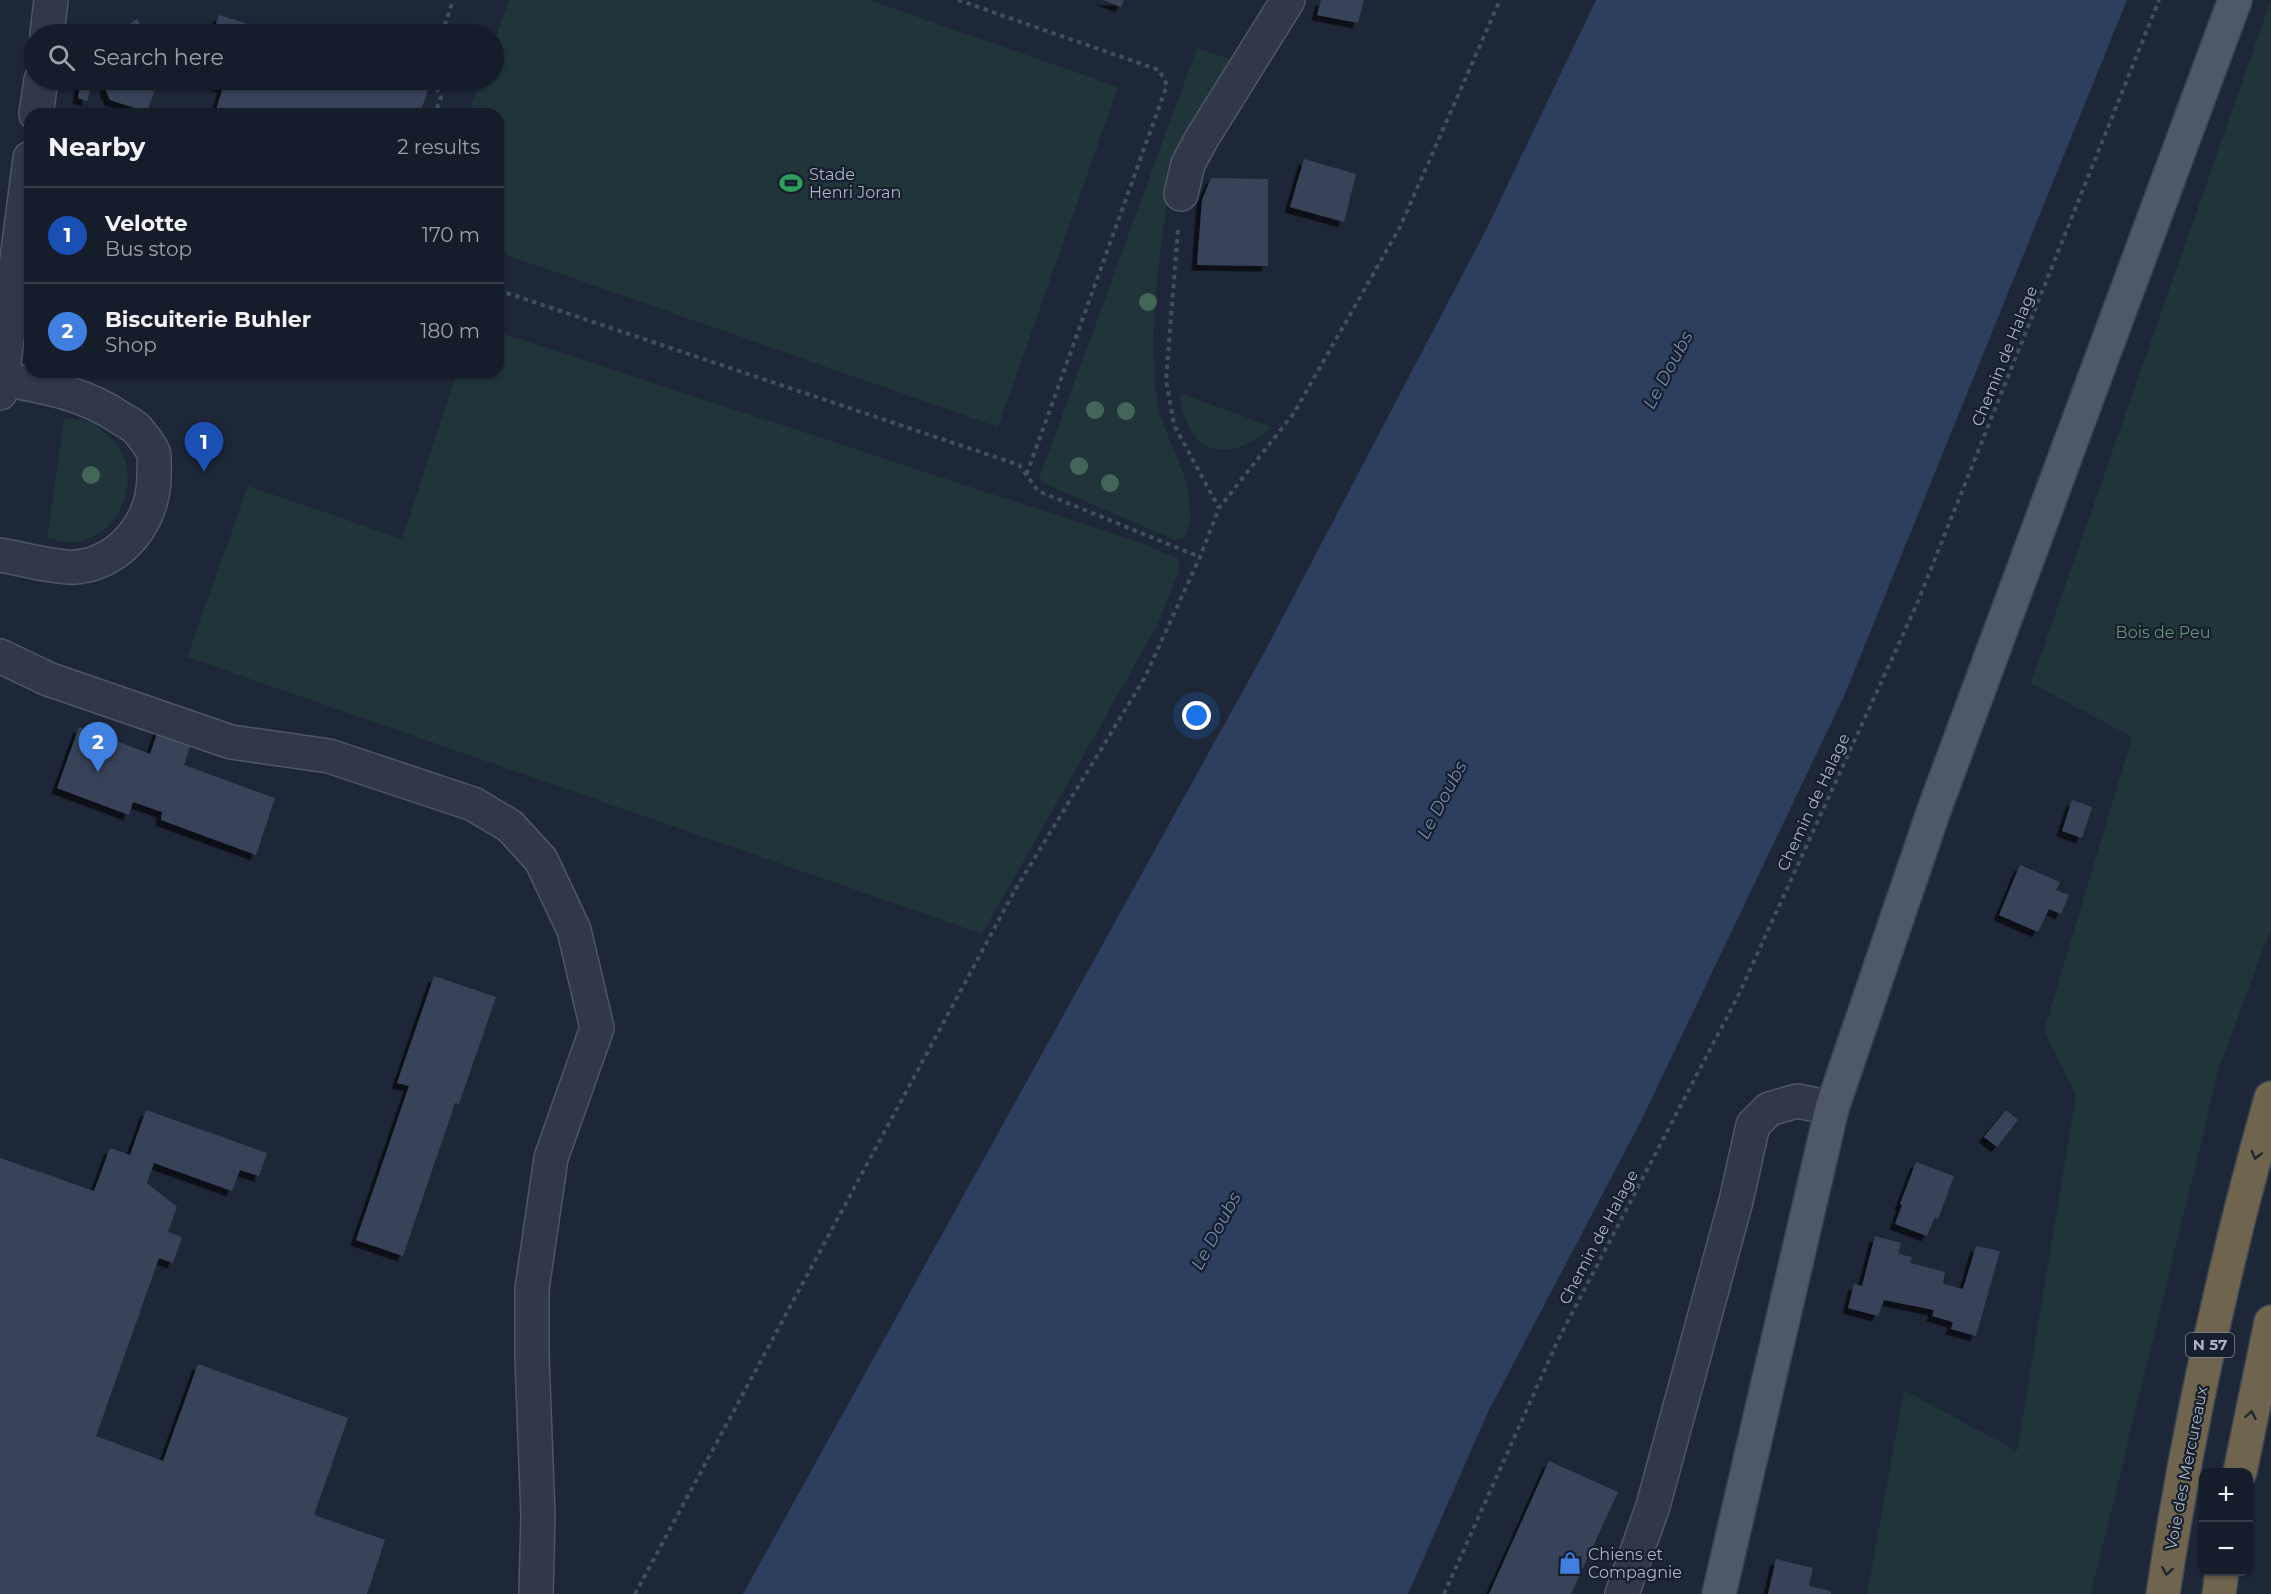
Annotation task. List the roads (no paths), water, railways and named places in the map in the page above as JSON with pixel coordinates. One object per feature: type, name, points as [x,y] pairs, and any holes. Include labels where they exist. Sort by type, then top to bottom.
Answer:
[{"type":"highway","name":"Voie des Mercureaux","points":[[2163,1594],[2191,1431],[2224,1280],[2271,1098]]},
{"type":"highway","points":[[2241,1468],[2271,1322]]},
{"type":"highway","points":[[2219,1594],[2221,1576]]},
{"type":"main road","points":[[1719,1594],[1832,1108],[1934,810],[2235,0]]},
{"type":"street","points":[[48,24],[51,0]]},
{"type":"street","points":[[1181,194],[1188,164],[1202,138],[1288,0]]},
{"type":"street","points":[[37,108],[40,90]]},
{"type":"street","points":[[0,555],[76,568],[99,561],[118,550],[137,533],[149,509],[154,482],[154,453],[136,429],[112,412],[86,398],[55,389],[1,386],[24,205]]},
{"type":"street","points":[[0,656],[48,679],[231,742],[329,756],[473,804],[510,826],[541,860],[574,930],[597,1028],[551,1158],[532,1289],[538,1516],[536,1594]]},
{"type":"street","points":[[1622,1594],[1653,1506],[1736,1201],[1753,1125],[1769,1109],[1797,1101],[1832,1108]]},
{"type":"water","name":"Le Doubs","points":[[1596,0],[2127,0],[1845,694],[1642,1119],[1488,1412],[1408,1594],[743,1594],[1265,651],[1486,230]]},
{"type":"place","name":"Stade Henri Joran","points":[[791,183]]},
{"type":"place","name":"Velotte","points":[[204,472]]},
{"type":"place","name":"Biscuiterie Buhler","points":[[98,772]]},
{"type":"place","name":"Chiens et Compagnie","points":[[1570,1563]]},
{"type":"park label","name":"Bois de Peu","points":[[2163,632]]}]
